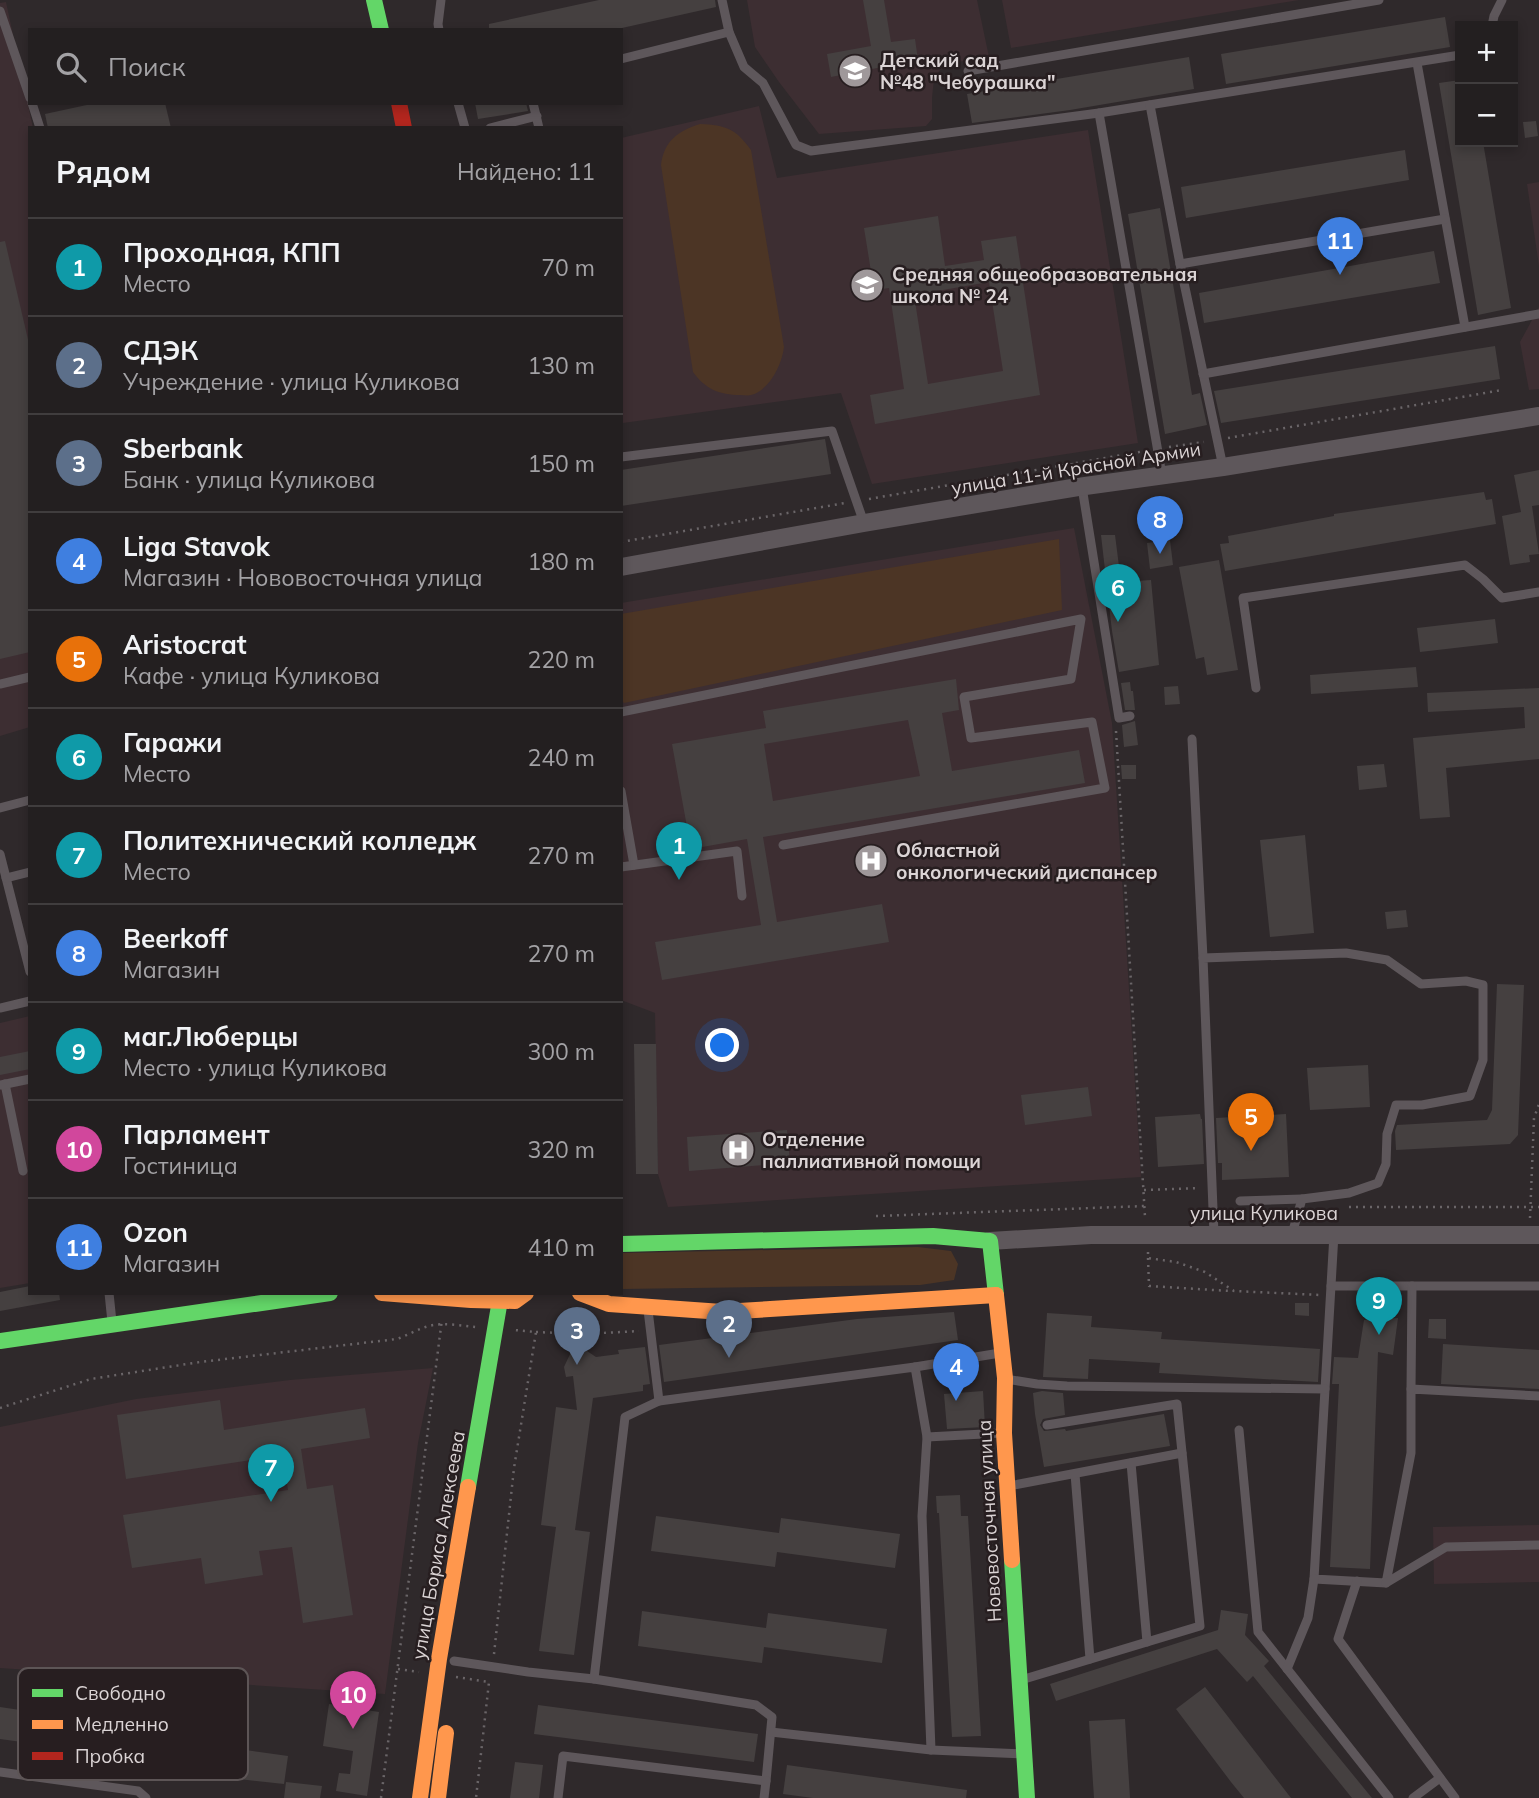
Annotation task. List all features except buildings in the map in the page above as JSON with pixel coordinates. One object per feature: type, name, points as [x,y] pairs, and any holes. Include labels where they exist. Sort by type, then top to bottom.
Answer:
[{"type":"main road","points":[[374,0],[381,28]]},
{"type":"main road","points":[[398,105],[404,126]]},
{"type":"main road","points":[[623,1244],[933,1236],[990,1241]]},
{"type":"main road","name":"Нововосточная улица","points":[[990,1241],[1005,1378],[1004,1433],[1027,1798]]},
{"type":"main road","points":[[0,1341],[308,1295]]},
{"type":"main road","points":[[409,1295],[471,1300],[514,1298]]},
{"type":"main road","points":[[582,1295],[609,1304],[722,1312],[996,1295]]},
{"type":"main road","name":"улица Бориса Алексеева","points":[[420,1798],[448,1670],[503,1329],[514,1298]]},
{"type":"main road","points":[[438,1798],[448,1717]]},
{"type":"street","name":"улица 11-й Красной Армии","points":[[623,567],[1080,487],[1539,416]]},
{"type":"street","name":"улица Куликова","points":[[990,1241],[1091,1235],[1534,1235]]},
{"type":"lane","points":[[439,28],[441,0]]},
{"type":"lane","points":[[722,0],[729,33],[744,67],[763,83],[796,145],[811,151],[1099,113],[1455,56]]},
{"type":"lane","points":[[968,71],[1379,0]]},
{"type":"lane","points":[[1493,21],[1502,0]]},
{"type":"lane","points":[[0,11],[28,91]]},
{"type":"lane","points":[[623,58],[729,33]]},
{"type":"lane","points":[[1417,63],[1465,327]]},
{"type":"lane","points":[[33,105],[39,126]]},
{"type":"lane","points":[[459,105],[464,126]]},
{"type":"lane","points":[[534,105],[539,126]]},
{"type":"lane","points":[[1150,105],[1223,467]]},
{"type":"lane","points":[[1099,113],[1162,475]]},
{"type":"lane","points":[[498,126],[537,116]]},
{"type":"lane","points":[[1180,264],[1445,219]]},
{"type":"lane","points":[[1203,374],[1539,314]]},
{"type":"lane","points":[[623,457],[832,431],[864,523]]},
{"type":"lane","points":[[1080,487],[1119,718],[1130,716]]},
{"type":"lane","points":[[1256,688],[1243,598],[1465,565],[1502,598],[1539,592]]},
{"type":"lane","points":[[623,712],[1081,619],[1071,679],[964,697],[971,738],[1092,722],[1105,788],[783,845]]},
{"type":"lane","points":[[0,684],[28,677]]},
{"type":"lane","points":[[1192,739],[1214,1234]]},
{"type":"lane","points":[[0,808],[28,801]]},
{"type":"lane","points":[[623,802],[634,865]]},
{"type":"lane","points":[[623,867],[737,851],[742,896]]},
{"type":"lane","points":[[0,854],[28,964]]},
{"type":"lane","points":[[6,878],[28,872]]},
{"type":"lane","points":[[1203,958],[1346,953],[1387,960],[1421,984],[1466,981],[1483,985],[1483,1060],[1470,1096],[1422,1105],[1396,1105],[1387,1135],[1386,1164],[1378,1183],[1349,1193],[1302,1199],[1240,1201]]},
{"type":"lane","points":[[0,1008],[28,1001]]},
{"type":"lane","points":[[23,1171],[2,1084],[28,1079]]},
{"type":"lane","points":[[1292,1234],[1302,1199]]},
{"type":"lane","points":[[1287,1669],[1308,1619],[1314,1579],[1334,1234]]},
{"type":"lane","points":[[1331,1291],[1412,1286],[1539,1286]]},
{"type":"lane","points":[[1386,1583],[1411,1453],[1412,1286]]},
{"type":"lane","points":[[109,1295],[112,1324]]},
{"type":"lane","points":[[648,1308],[659,1401]]},
{"type":"lane","points":[[594,1679],[625,1418],[659,1401],[1001,1353]]},
{"type":"lane","points":[[915,1367],[927,1437],[922,1517],[931,1750]]},
{"type":"lane","points":[[1005,1378],[1067,1386],[1325,1389]]},
{"type":"lane","points":[[1411,1389],[1539,1396]]},
{"type":"lane","points":[[1019,1680],[1200,1626],[1177,1404],[1047,1425]]},
{"type":"lane","points":[[1240,1430],[1258,1632],[1389,1798]]},
{"type":"lane","points":[[927,1437],[1004,1433]]},
{"type":"lane","points":[[1007,1487],[1182,1453]]},
{"type":"lane","points":[[1131,1462],[1147,1642]]},
{"type":"lane","points":[[1075,1474],[1090,1659]]},
{"type":"lane","points":[[1314,1579],[1386,1583],[1446,1546],[1539,1545]]},
{"type":"lane","points":[[1357,1581],[1338,1639],[1455,1798]]},
{"type":"lane","points":[[448,1670],[492,1667],[594,1679],[756,1706],[772,1717],[764,1798]]},
{"type":"lane","points":[[771,1732],[931,1750],[1024,1754]]},
{"type":"lane","points":[[558,1798],[564,1756],[766,1781]]},
{"type":"lane","points":[[0,1772],[18,1774]]},
{"type":"lane","points":[[1413,1798],[1440,1778]]},
{"type":"lane","points":[[58,1780],[138,1791],[146,1798]]},
{"type":"path","points":[[623,542],[1502,390]]},
{"type":"path","points":[[1072,463],[1080,487]]},
{"type":"path","points":[[1115,726],[1118,739],[1149,1286],[1234,1291],[1331,1291]]},
{"type":"path","points":[[1534,1235],[1531,1207],[1534,1118],[1539,1104]]},
{"type":"path","points":[[1144,1190],[1212,1188]]},
{"type":"path","points":[[876,1216],[1145,1206]]},
{"type":"path","points":[[1341,1207],[1539,1207]]},
{"type":"path","points":[[1148,1258],[1175,1262],[1205,1272],[1234,1291]]},
{"type":"path","points":[[582,1295],[583,1334]]},
{"type":"path","points":[[382,1798],[444,1298]]},
{"type":"path","points":[[0,1408],[91,1379],[200,1362],[397,1339],[441,1324],[583,1334],[651,1331]]},
{"type":"path","points":[[477,1798],[514,1468],[536,1332]]},
{"type":"path","points":[[398,1669],[448,1670],[489,1682]]},
{"type":"shaded area","name":"Детский сад №48 \"Чебурашка\"","points":[[747,0],[977,0],[989,57],[945,64],[934,78],[932,119],[926,126],[819,134],[755,47]]},
{"type":"shaded area","points":[[1002,0],[1299,0],[1011,48]]},
{"type":"shaded area","points":[[6,2],[33,126],[28,126],[28,728],[0,736],[0,3]]},
{"type":"shaded area","name":"Средняя общеобразовательная школа № 24","points":[[759,106],[777,178],[1088,130],[1138,443],[872,484],[841,393],[623,423],[623,138]]},
{"type":"shaded area","points":[[700,124],[730,129],[751,150],[784,347],[778,368],[769,382],[764,388],[750,395],[726,394],[713,390],[693,372],[661,165],[665,149],[673,138]]},
{"type":"shaded area","points":[[1539,182],[1539,266],[1527,184]]},
{"type":"shaded area","points":[[1539,307],[1539,389],[1529,390],[1520,342]]},
{"type":"shaded area","name":"Областной онкологический диспансер","points":[[1074,528],[1112,723],[1141,1177],[668,1207],[658,1174],[655,1013],[623,1001],[623,603]]},
{"type":"shaded area","points":[[1059,539],[1062,610],[624,703],[623,614]]},
{"type":"shaded area","points":[[28,1016],[28,1283],[0,1288],[0,1023]]},
{"type":"shaded area","points":[[918,1247],[951,1251],[958,1264],[954,1280],[920,1285],[623,1289],[623,1253]]},
{"type":"shaded area","points":[[433,1368],[418,1443],[385,1694],[248,1685],[248,1668],[0,1668],[0,1427],[136,1399],[290,1380]]},
{"type":"shaded area","points":[[1539,1525],[1539,1582],[1434,1584],[1433,1527]]},
{"type":"traffic: fast","points":[[374,0],[381,28]]},
{"type":"traffic: fast","points":[[623,1244],[933,1236],[990,1241],[996,1295]]},
{"type":"traffic: fast","points":[[0,1341],[316,1295]]},
{"type":"traffic: fast","points":[[468,1487],[500,1300]]},
{"type":"traffic: fast","points":[[1012,1560],[1027,1798]]},
{"type":"traffic: slow","points":[[407,1295],[515,1301],[523,1295]]},
{"type":"traffic: slow","points":[[585,1295],[609,1304],[722,1312],[996,1295]]},
{"type":"traffic: slow","points":[[996,1295],[1005,1378],[1004,1433],[1012,1560]]},
{"type":"traffic: slow","points":[[420,1798],[439,1659],[468,1487]]},
{"type":"traffic: slow","points":[[438,1798],[446,1733]]},
{"type":"traffic: jam","points":[[399,105],[404,126]]},
{"type":"place","name":"Детский сад №48 \"Чебурашка\"","points":[[855,71]]},
{"type":"place","name":"Ozon","points":[[1340,275]]},
{"type":"place","name":"Средняя общеобразовательная школа № 24","points":[[867,285]]},
{"type":"place","name":"Beerkoff","points":[[1160,554]]},
{"type":"place","name":"Гаражи","points":[[1118,622]]},
{"type":"place","name":"Областной онкологический диспансер","points":[[871,861]]},
{"type":"place","name":"Проходная, КПП","points":[[679,880]]},
{"type":"place","name":"Отделение паллиативной помощи","points":[[738,1150]]},
{"type":"place","name":"Aristocrat","points":[[1251,1151]]},
{"type":"place","name":"маг.Люберцы","points":[[1379,1335]]},
{"type":"place","name":"СДЭК","points":[[729,1358]]},
{"type":"place","name":"Sberbank","points":[[577,1365]]},
{"type":"place","name":"Liga Stavok","points":[[956,1401]]},
{"type":"place","name":"Политехнический колледж","points":[[271,1502]]},
{"type":"place","name":"Парламент","points":[[353,1729]]}]
